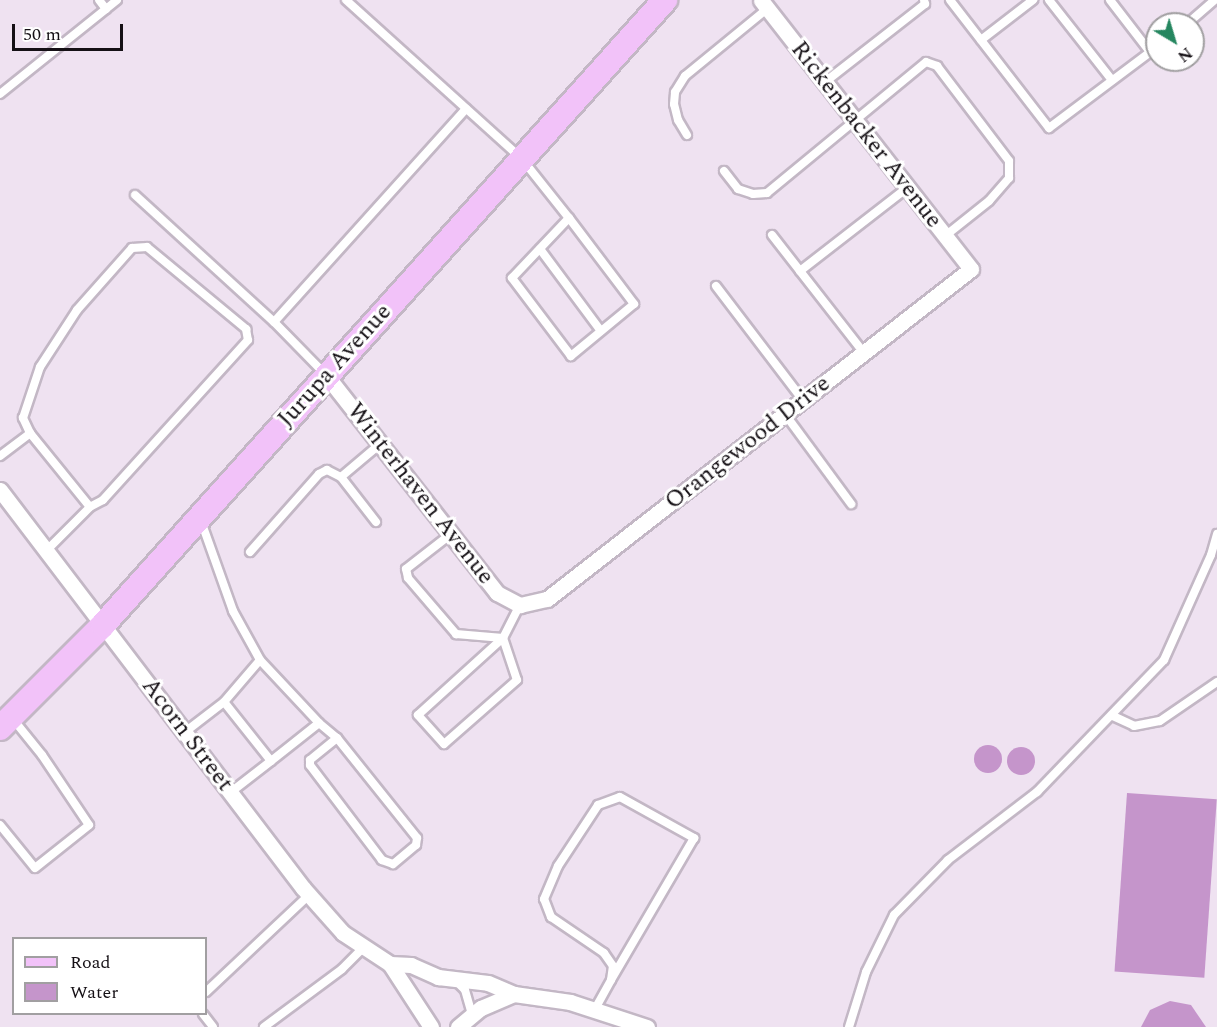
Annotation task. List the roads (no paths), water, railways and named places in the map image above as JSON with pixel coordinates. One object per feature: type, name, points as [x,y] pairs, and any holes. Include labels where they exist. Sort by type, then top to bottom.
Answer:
[{"type":"main road","name":"Jurupa Avenue","points":[[5,723],[103,625],[665,0]]},
{"type":"street","name":"Rickenbacker Avenue","points":[[764,4],[971,270]]},
{"type":"street","name":"Orangewood Drive","points":[[520,605],[547,599],[971,270]]},
{"type":"street","name":"Winterhaven Avenue","points":[[326,375],[497,593],[520,605]]},
{"type":"street","name":"Acorn Street","points":[[0,490],[309,895],[362,949],[390,964],[411,965],[456,980],[488,983],[514,994],[595,1009],[647,1027]]},
{"type":"street","name":"Acorn Street","points":[[390,964],[431,1027]]},
{"type":"street","points":[[458,1027],[472,1015],[514,994]]},
{"type":"lane","points":[[99,0],[106,9]]},
{"type":"lane","points":[[0,94],[117,0]]},
{"type":"lane","points":[[346,0],[522,159],[568,218],[634,304],[571,356],[512,279],[568,218]]},
{"type":"lane","points":[[825,82],[925,4],[924,0]]},
{"type":"lane","points":[[950,0],[1048,128],[1145,57]]},
{"type":"lane","points":[[981,40],[1033,0]]},
{"type":"lane","points":[[1049,0],[1112,81]]},
{"type":"lane","points":[[1110,0],[1145,40]]},
{"type":"lane","points":[[1202,12],[1215,0]]},
{"type":"lane","points":[[687,135],[678,120],[674,104],[675,92],[685,76],[764,4]]},
{"type":"lane","points":[[724,171],[738,189],[753,195],[767,193],[926,62],[937,66],[1009,161],[1009,178],[988,201],[945,236]]},
{"type":"lane","points":[[274,322],[466,109]]},
{"type":"lane","points":[[800,271],[907,188]]},
{"type":"lane","points":[[135,195],[274,322],[326,375]]},
{"type":"lane","points":[[772,235],[864,353]]},
{"type":"lane","points":[[46,551],[90,507],[103,500],[248,339],[246,329],[147,247],[132,248],[77,310],[40,367],[23,418],[30,433],[90,507]]},
{"type":"lane","points":[[540,249],[602,331]]},
{"type":"lane","points":[[716,286],[802,400]]},
{"type":"lane","points":[[785,414],[851,504]]},
{"type":"lane","points":[[0,456],[30,433]]},
{"type":"lane","points":[[341,477],[380,444]]},
{"type":"lane","points":[[250,552],[319,474],[327,470],[341,477],[376,522]]},
{"type":"lane","points":[[199,517],[233,611],[260,660],[319,723],[337,738],[417,838],[416,845],[393,864],[382,860],[310,765],[310,760],[337,738]]},
{"type":"lane","points":[[451,534],[406,569],[408,578],[456,634],[503,638]]},
{"type":"lane","points":[[849,1027],[866,972],[894,915],[948,860],[1037,792],[1113,716],[1164,660],[1211,555],[1217,534]]},
{"type":"lane","points":[[503,638],[517,680],[444,744],[418,715],[476,667],[503,638],[520,605]]},
{"type":"lane","points":[[185,732],[224,702],[260,660]]},
{"type":"lane","points":[[1113,716],[1134,726],[1160,721],[1217,682]]},
{"type":"lane","points":[[224,702],[271,761]]},
{"type":"lane","points":[[0,825],[35,868],[89,825],[42,754],[5,723]]},
{"type":"lane","points":[[231,792],[319,723]]},
{"type":"lane","points":[[595,1009],[694,838],[620,797],[598,805],[558,866],[544,899],[558,924],[604,953],[613,966],[611,980]]},
{"type":"lane","points":[[207,991],[309,895]]},
{"type":"lane","points":[[264,1027],[342,969],[362,949]]},
{"type":"lane","points":[[456,980],[465,990],[472,1015]]},
{"type":"lane","points":[[204,1015],[213,1027]]},
{"type":"water","points":[[988,745],[998,749],[1002,759],[998,769],[988,773],[978,769],[974,759],[978,749]]},
{"type":"water","points":[[1021,747],[1031,751],[1035,761],[1031,771],[1021,775],[1011,771],[1007,761],[1011,751]]},
{"type":"water","points":[[1127,793],[1217,799],[1204,978],[1115,972]]},
{"type":"water","points":[[1170,1001],[1191,1005],[1206,1027],[1141,1027],[1150,1010]]}]
